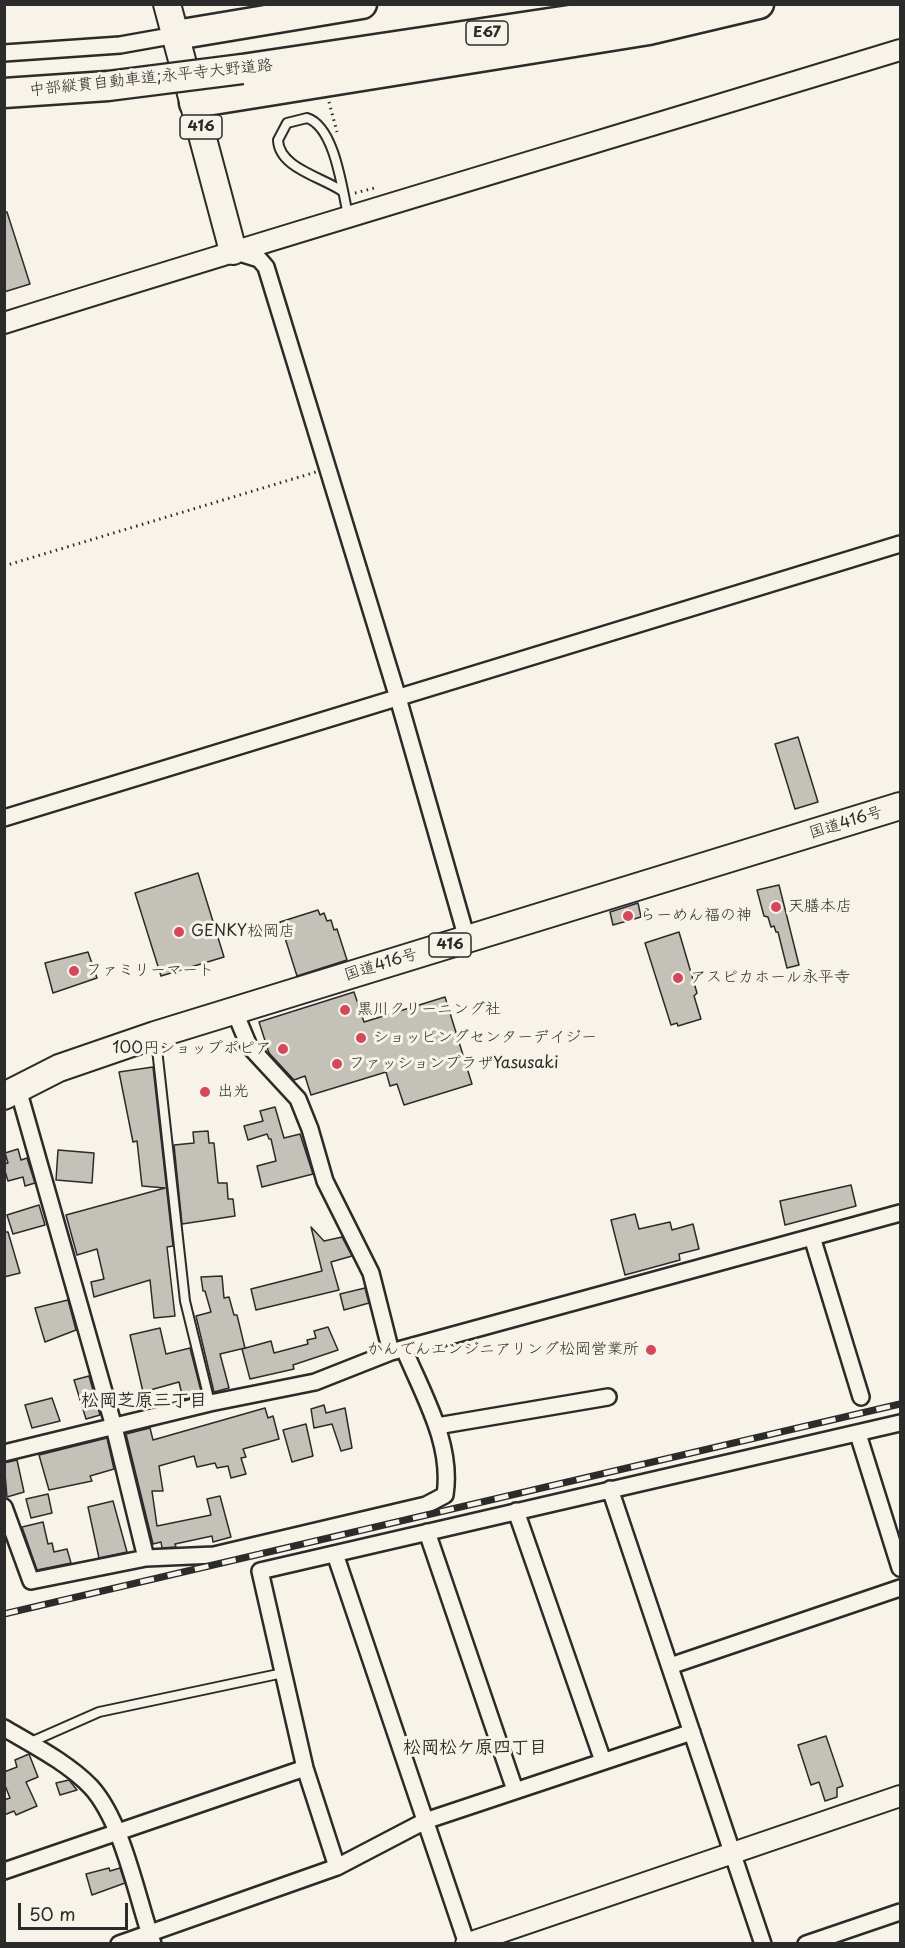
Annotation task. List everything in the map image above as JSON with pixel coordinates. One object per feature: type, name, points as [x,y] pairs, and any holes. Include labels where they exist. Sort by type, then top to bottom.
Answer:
[{"type":"highway","name":"416","points":[[167,4],[233,251]]},
{"type":"highway","points":[[176,35],[362,4]]},
{"type":"highway","name":"中部縦貫自動車道;永平寺大野道路","points":[[297,60],[566,4]]},
{"type":"highway","name":"中部縦貫自動車道;永平寺大野道路","points":[[4,93],[108,86],[242,69],[677,4]]},
{"type":"highway","points":[[194,103],[649,30],[759,4]]},
{"type":"highway","name":"国道416号","points":[[11,1093],[77,1062],[155,1035],[900,806]]},
{"type":"street","points":[[4,53],[120,45],[176,35]]},
{"type":"street","points":[[4,323],[233,251],[349,218],[900,50]]},
{"type":"street","points":[[233,251],[259,259],[266,267],[398,698],[467,939]]},
{"type":"street","points":[[4,818],[900,544]]},
{"type":"street","points":[[4,1507],[32,1581],[146,1558],[214,1555],[426,1505],[445,1495],[448,1473],[437,1426],[397,1350],[370,1273],[325,1181],[310,1129],[298,1099],[249,1046],[234,1010]]},
{"type":"street","points":[[11,1093],[114,1427],[146,1558]]},
{"type":"street","points":[[4,1453],[210,1403],[315,1382],[397,1350],[900,1213]]},
{"type":"street","points":[[812,1237],[861,1397]]},
{"type":"street","points":[[437,1426],[608,1397]]},
{"type":"street","points":[[338,1867],[305,1768],[260,1571],[900,1423]]},
{"type":"street","points":[[858,1434],[900,1568]]},
{"type":"street","points":[[610,1489],[763,1944]]},
{"type":"street","points":[[516,1510],[603,1761]]},
{"type":"street","points":[[427,1533],[515,1790]]},
{"type":"street","points":[[335,1554],[467,1943],[900,1796]]},
{"type":"street","points":[[670,1666],[900,1588]]},
{"type":"street","points":[[4,1728],[70,1769],[91,1787],[108,1810],[152,1938]]},
{"type":"street","points":[[119,1944],[152,1938],[338,1867],[425,1821],[692,1732]]},
{"type":"street","points":[[4,1871],[305,1768]]},
{"type":"street","points":[[806,1944],[900,1912]]},
{"type":"lane","points":[[342,191],[328,181],[294,165],[284,156],[278,140],[287,123],[307,118],[322,128],[331,149],[342,191],[349,218]]},
{"type":"lane","points":[[155,1035],[185,1301],[210,1403]]},
{"type":"lane","points":[[29,1743],[99,1712],[283,1673]]},
{"type":"path","points":[[355,193],[378,187]]},
{"type":"path","points":[[4,566],[326,468]]},
{"type":"building","points":[[4,212],[7,212],[30,284],[4,292]]},
{"type":"building","points":[[798,737],[818,802],[795,809],[775,744]]},
{"type":"building","points":[[198,873],[224,957],[161,976],[135,893]]},
{"type":"building","points":[[779,885],[799,965],[787,968],[778,932],[774,926],[771,927],[768,917],[764,916],[757,890]]},
{"type":"building","points":[[638,903],[641,917],[613,925],[610,912]]},
{"type":"building","points":[[318,910],[320,915],[324,913],[327,921],[331,920],[334,930],[337,929],[347,960],[297,976],[280,922]]},
{"type":"building","points":[[679,932],[697,993],[694,996],[701,1019],[678,1026],[677,1023],[671,1025],[645,943]]},
{"type":"building","points":[[88,952],[97,978],[53,993],[45,963]]},
{"type":"building","name":"ショッピングセンターデイジー","points":[[354,992],[364,1022],[445,997],[472,1084],[404,1105],[397,1084],[390,1086],[386,1072],[311,1095],[305,1076],[294,1080],[269,1053],[259,1022]]},
{"type":"building","points":[[153,1067],[173,1246],[167,1247],[175,1316],[154,1318],[150,1280],[94,1297],[91,1282],[104,1279],[97,1249],[77,1255],[66,1215],[165,1188],[142,1186],[137,1141],[133,1142],[119,1072]]},
{"type":"building","points":[[275,1107],[284,1138],[300,1134],[313,1174],[262,1187],[257,1166],[276,1161],[271,1139],[267,1134],[248,1140],[244,1126],[263,1121],[260,1111]]},
{"type":"building","points":[[208,1131],[209,1143],[214,1143],[218,1183],[227,1183],[228,1199],[233,1199],[235,1216],[182,1224],[174,1145],[194,1143],[193,1132]]},
{"type":"building","points":[[18,1149],[21,1160],[27,1158],[35,1183],[25,1186],[23,1177],[8,1181],[4,1168],[4,1164],[8,1163],[5,1153]]},
{"type":"building","points":[[58,1150],[94,1153],[92,1183],[56,1180]]},
{"type":"building","points":[[851,1185],[856,1206],[785,1225],[780,1201]]},
{"type":"building","points":[[39,1205],[45,1225],[13,1234],[7,1215]]},
{"type":"building","points":[[635,1214],[639,1229],[670,1222],[672,1230],[693,1224],[699,1249],[679,1254],[680,1260],[625,1275],[611,1220]]},
{"type":"building","points":[[311,1227],[324,1241],[342,1237],[352,1256],[331,1262],[339,1290],[256,1310],[251,1289],[322,1271]]},
{"type":"building","points":[[4,1232],[8,1232],[20,1273],[4,1277]]},
{"type":"building","points":[[222,1276],[224,1298],[229,1297],[234,1315],[237,1315],[245,1348],[220,1354],[229,1388],[214,1392],[196,1316],[211,1312],[205,1291],[203,1291],[201,1277]]},
{"type":"building","points":[[365,1288],[369,1303],[344,1310],[340,1294]]},
{"type":"building","points":[[68,1300],[76,1330],[45,1342],[35,1308]]},
{"type":"building","points":[[328,1327],[338,1350],[293,1365],[294,1369],[250,1379],[242,1349],[271,1341],[274,1353],[308,1344],[307,1340],[316,1338],[314,1331]]},
{"type":"building","points":[[160,1328],[166,1354],[190,1348],[202,1395],[183,1399],[179,1382],[143,1392],[130,1335]]},
{"type":"building","points":[[89,1376],[100,1415],[86,1419],[74,1380]]},
{"type":"building","points":[[52,1398],[60,1421],[32,1428],[25,1405]]},
{"type":"building","points":[[324,1405],[326,1413],[345,1408],[352,1448],[341,1451],[332,1424],[314,1428],[311,1409]]},
{"type":"building","points":[[265,1408],[268,1418],[273,1416],[279,1439],[243,1449],[246,1457],[241,1458],[246,1474],[231,1478],[228,1466],[217,1468],[215,1463],[197,1467],[194,1456],[159,1466],[163,1491],[152,1491],[157,1526],[211,1515],[207,1499],[220,1496],[231,1537],[213,1542],[212,1536],[175,1544],[176,1547],[162,1548],[161,1542],[153,1544],[126,1434],[150,1428],[153,1440]]},
{"type":"building","points":[[306,1424],[313,1456],[292,1462],[283,1430]]},
{"type":"building","points":[[107,1438],[114,1469],[90,1476],[92,1481],[49,1490],[39,1455]]},
{"type":"building","points":[[17,1460],[24,1492],[7,1497],[4,1463]]},
{"type":"building","points":[[48,1494],[52,1513],[31,1518],[26,1499]]},
{"type":"building","points":[[113,1501],[127,1552],[99,1558],[88,1507]]},
{"type":"building","points":[[43,1522],[48,1544],[52,1543],[54,1552],[67,1549],[71,1563],[37,1570],[22,1527]]},
{"type":"building","points":[[826,1736],[843,1786],[837,1788],[837,1797],[825,1801],[819,1782],[811,1785],[798,1745]]},
{"type":"building","points":[[29,1754],[38,1777],[26,1782],[37,1806],[16,1815],[14,1811],[4,1815],[4,1800],[10,1798],[4,1783],[4,1772],[17,1767],[15,1760]]},
{"type":"building","points":[[69,1780],[77,1790],[60,1795],[56,1783]]},
{"type":"building","points":[[109,1868],[110,1871],[120,1868],[125,1883],[92,1895],[86,1874]]},
{"type":"railway","points":[[4,1614],[900,1404]]},
{"type":"place","name":"天膳本店","points":[[776,907]]},
{"type":"place","name":"らーめん福の神","points":[[628,916]]},
{"type":"place","name":"GENKY松岡店","points":[[179,932]]},
{"type":"place","name":"ファミリーマート","points":[[74,971]]},
{"type":"place","name":"アスピカホール永平寺","points":[[678,978]]},
{"type":"place","name":"黒川クリーニング社","points":[[345,1010]]},
{"type":"place","name":"ショッピングセンターデイジー","points":[[361,1038]]},
{"type":"place","name":"100円ショップポピア","points":[[283,1049]]},
{"type":"place","name":"ファッションプラザYasusaki","points":[[337,1064]]},
{"type":"place","name":"出光","points":[[205,1092]]},
{"type":"place","name":"かんでんエンジニアリング松岡営業所","points":[[651,1350]]},
{"type":"district","name":"松岡芝原三丁目","points":[[144,1401]]},
{"type":"district","name":"松岡松ケ原四丁目","points":[[475,1748]]}]
